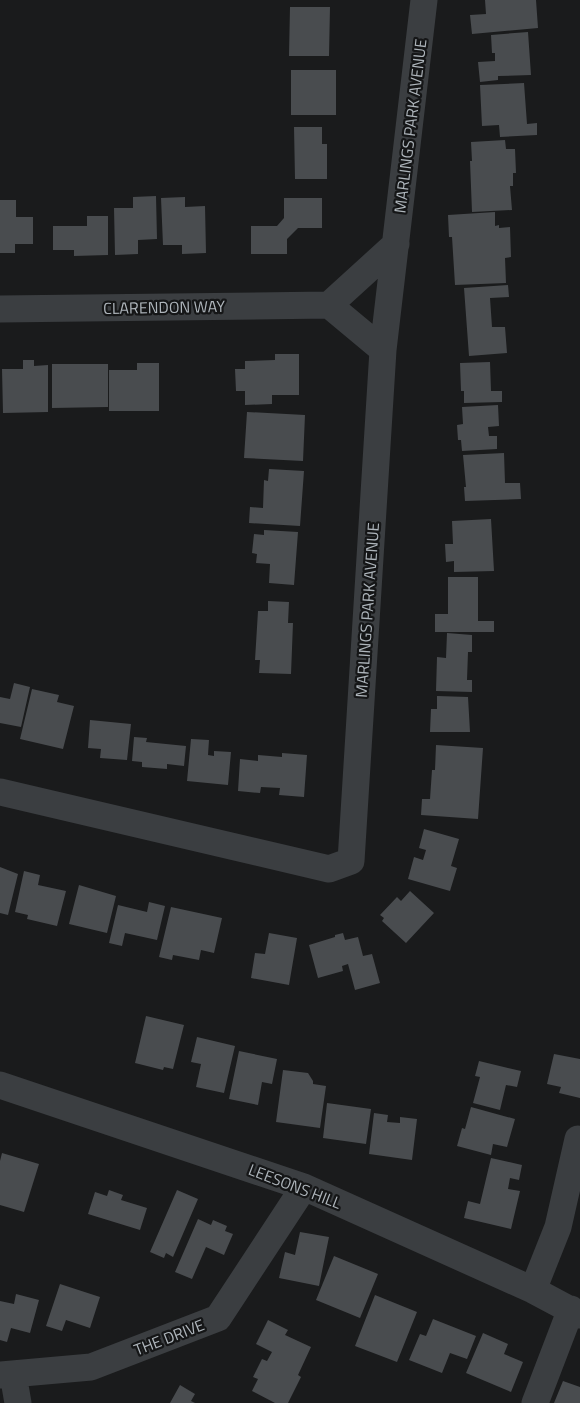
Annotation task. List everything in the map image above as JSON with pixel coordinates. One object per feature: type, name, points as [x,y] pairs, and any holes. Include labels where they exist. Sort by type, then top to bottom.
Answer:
[{"type":"street","name":"MARLINGS PARK AVENUE","points":[[0,792],[329,869],[351,861],[383,350],[424,0]]},
{"type":"street","points":[[383,350],[329,305],[396,244]]},
{"type":"street","name":"CLARENDON WAY","points":[[0,309],[329,305]]},
{"type":"street","name":"LEESONS HILL","points":[[0,1085],[304,1187],[533,1290],[575,1312]]},
{"type":"street","points":[[533,1290],[558,1227],[578,1139]]},
{"type":"street","name":"THE DRIVE","points":[[6,1375],[91,1367],[218,1318],[304,1187]]},
{"type":"street","points":[[535,1403],[575,1312]]},
{"type":"street","points":[[6,1375],[18,1403]]},
{"type":"building","points":[[485,0],[536,0],[538,28],[472,34],[470,15],[486,14]]},
{"type":"building","points":[[290,7],[330,7],[329,56],[289,56]]},
{"type":"building","points":[[528,32],[531,75],[498,76],[498,80],[480,82],[478,62],[495,61],[491,35]]},
{"type":"building","points":[[291,70],[336,70],[336,115],[291,115]]},
{"type":"building","points":[[524,83],[527,124],[537,123],[537,135],[500,137],[499,125],[482,126],[480,85]]},
{"type":"building","points":[[294,127],[322,127],[322,144],[327,144],[327,179],[295,179]]},
{"type":"building","points":[[505,140],[506,149],[515,149],[516,173],[513,173],[513,186],[510,186],[512,210],[472,212],[471,142]]},
{"type":"building","points":[[156,196],[157,239],[138,240],[138,254],[115,255],[114,208],[133,208],[133,197]]},
{"type":"building","points":[[185,197],[185,207],[205,206],[206,253],[182,254],[182,245],[163,245],[161,198]]},
{"type":"building","points":[[284,198],[322,198],[322,228],[298,228],[287,239],[287,254],[251,254],[251,226],[277,226],[284,218]]},
{"type":"building","points":[[0,200],[16,200],[16,217],[33,217],[33,244],[15,244],[15,253],[0,253]]},
{"type":"building","points":[[495,212],[495,226],[510,227],[511,257],[505,258],[506,283],[455,285],[448,215]]},
{"type":"building","points":[[87,216],[108,216],[108,255],[74,256],[74,250],[53,250],[53,226],[87,226]]},
{"type":"building","points":[[508,285],[509,297],[490,298],[492,327],[505,327],[507,353],[469,356],[464,288]]},
{"type":"building","points":[[275,354],[299,354],[299,395],[272,395],[272,404],[245,405],[245,391],[236,391],[235,369],[245,369],[245,361],[275,360]]},
{"type":"building","points":[[23,360],[34,360],[34,366],[48,365],[48,412],[3,413],[2,369],[23,369]]},
{"type":"building","points":[[490,362],[491,391],[502,391],[502,402],[464,403],[460,363]]},
{"type":"building","points":[[137,363],[159,363],[159,411],[109,411],[109,370],[137,370]]},
{"type":"building","points":[[52,364],[108,364],[108,407],[52,408]]},
{"type":"building","points":[[498,405],[499,426],[488,427],[489,436],[497,436],[497,449],[462,451],[461,440],[458,440],[457,425],[463,424],[462,407]]},
{"type":"building","points":[[247,412],[305,415],[303,461],[244,458]]},
{"type":"building","points":[[504,453],[505,483],[520,483],[521,499],[465,501],[463,455]]},
{"type":"building","points":[[269,469],[304,471],[300,526],[249,523],[250,507],[263,508],[264,480],[268,481]]},
{"type":"building","points":[[491,519],[494,571],[454,572],[454,561],[446,562],[445,544],[453,544],[452,521]]},
{"type":"building","points":[[264,530],[298,532],[294,585],[269,583],[270,564],[256,563],[257,554],[252,553],[254,534],[264,535]]},
{"type":"building","points":[[448,577],[478,577],[478,621],[494,621],[494,632],[435,632],[435,614],[448,614]]},
{"type":"building","points":[[268,601],[289,602],[288,623],[293,623],[291,674],[259,673],[260,660],[255,660],[258,611],[268,611]]},
{"type":"building","points":[[447,633],[472,635],[472,652],[468,652],[467,680],[472,680],[472,692],[436,691],[437,657],[446,658]]},
{"type":"building","points":[[14,683],[30,687],[21,727],[0,723],[0,697],[10,699]]},
{"type":"building","points":[[32,689],[59,695],[57,702],[74,706],[63,749],[20,739]]},
{"type":"building","points":[[437,696],[468,697],[470,732],[430,732],[431,709],[437,709]]},
{"type":"building","points":[[90,720],[131,724],[127,760],[100,758],[101,749],[88,748]]},
{"type":"building","points":[[134,737],[147,738],[146,742],[186,746],[184,766],[167,764],[167,769],[142,767],[142,762],[132,761]]},
{"type":"building","points":[[191,739],[209,740],[208,755],[214,756],[214,751],[231,752],[228,785],[187,781]]},
{"type":"building","points":[[436,745],[483,748],[478,819],[421,815],[422,799],[430,799]]},
{"type":"building","points":[[282,753],[307,755],[304,797],[279,795],[280,788],[261,787],[260,793],[238,791],[240,759],[258,761],[258,755],[282,757]]},
{"type":"building","points":[[424,829],[459,839],[451,866],[457,868],[450,891],[408,879],[414,857],[423,860],[426,850],[419,848]]},
{"type":"building","points":[[0,867],[18,874],[8,915],[0,913]]},
{"type":"building","points":[[24,871],[40,875],[38,885],[66,891],[57,926],[27,919],[28,915],[15,912]]},
{"type":"building","points":[[79,885],[116,896],[107,933],[69,924]]},
{"type":"building","points":[[410,891],[434,913],[406,943],[382,921],[384,918],[380,915],[397,897],[401,901]]},
{"type":"building","points":[[149,902],[165,906],[157,940],[125,933],[122,946],[109,943],[118,905],[147,912]]},
{"type":"building","points":[[171,907],[222,918],[214,953],[201,950],[199,960],[173,955],[172,960],[159,957]]},
{"type":"building","points":[[269,933],[297,938],[289,985],[251,978],[255,953],[265,954]]},
{"type":"building","points":[[343,933],[345,940],[358,937],[363,956],[372,954],[380,983],[355,990],[348,964],[342,966],[343,971],[318,978],[309,945]]},
{"type":"building","points":[[146,1016],[184,1025],[173,1069],[164,1067],[163,1070],[135,1063]]},
{"type":"building","points":[[197,1037],[235,1046],[224,1093],[196,1087],[201,1064],[191,1062]]},
{"type":"building","points":[[239,1051],[277,1059],[272,1084],[262,1082],[258,1105],[229,1099]]},
{"type":"building","points":[[554,1054],[580,1059],[580,1098],[559,1093],[561,1087],[547,1084]]},
{"type":"building","points":[[479,1061],[521,1071],[517,1087],[506,1085],[500,1110],[473,1103],[480,1077],[475,1076]]},
{"type":"building","points":[[283,1070],[308,1073],[313,1084],[326,1086],[320,1128],[276,1122]]},
{"type":"building","points":[[327,1103],[371,1109],[366,1144],[323,1138]]},
{"type":"building","points":[[471,1107],[515,1119],[507,1147],[493,1144],[491,1155],[457,1146]]},
{"type":"building","points":[[374,1113],[388,1115],[387,1122],[400,1123],[400,1117],[417,1119],[412,1160],[369,1154]]},
{"type":"building","points":[[2,1153],[39,1164],[24,1212],[0,1205]]},
{"type":"building","points":[[491,1158],[522,1165],[519,1180],[510,1178],[508,1189],[520,1191],[511,1229],[464,1218],[468,1201],[480,1204]]},
{"type":"building","points":[[109,1190],[123,1195],[121,1200],[147,1208],[140,1230],[88,1214],[95,1192],[107,1196]]},
{"type":"building","points":[[177,1190],[198,1199],[173,1257],[166,1253],[164,1258],[150,1252]]},
{"type":"building","points":[[198,1219],[211,1225],[213,1220],[227,1226],[225,1231],[233,1234],[224,1255],[206,1247],[192,1279],[175,1272]]},
{"type":"building","points":[[300,1232],[329,1237],[319,1286],[279,1278],[285,1252],[295,1255]]},
{"type":"building","points":[[334,1256],[378,1274],[360,1318],[316,1300]]},
{"type":"building","points":[[60,1284],[100,1297],[90,1328],[66,1320],[62,1331],[46,1326]]},
{"type":"building","points":[[16,1294],[39,1300],[30,1333],[11,1328],[7,1342],[0,1340],[0,1301],[14,1304]]},
{"type":"building","points":[[375,1295],[417,1312],[397,1362],[355,1346]]},
{"type":"building","points":[[433,1319],[476,1336],[467,1359],[450,1353],[442,1373],[409,1360],[420,1334],[426,1336]]},
{"type":"building","points":[[268,1320],[288,1330],[285,1335],[311,1347],[298,1375],[301,1377],[288,1403],[275,1403],[252,1391],[258,1379],[253,1377],[262,1359],[267,1361],[272,1352],[256,1344]]},
{"type":"building","points":[[483,1333],[508,1344],[504,1354],[523,1362],[511,1392],[466,1373]]},
{"type":"building","points":[[563,1381],[580,1387],[580,1403],[554,1403]]},
{"type":"building","points":[[180,1385],[195,1394],[191,1401],[195,1403],[170,1403]]}]
